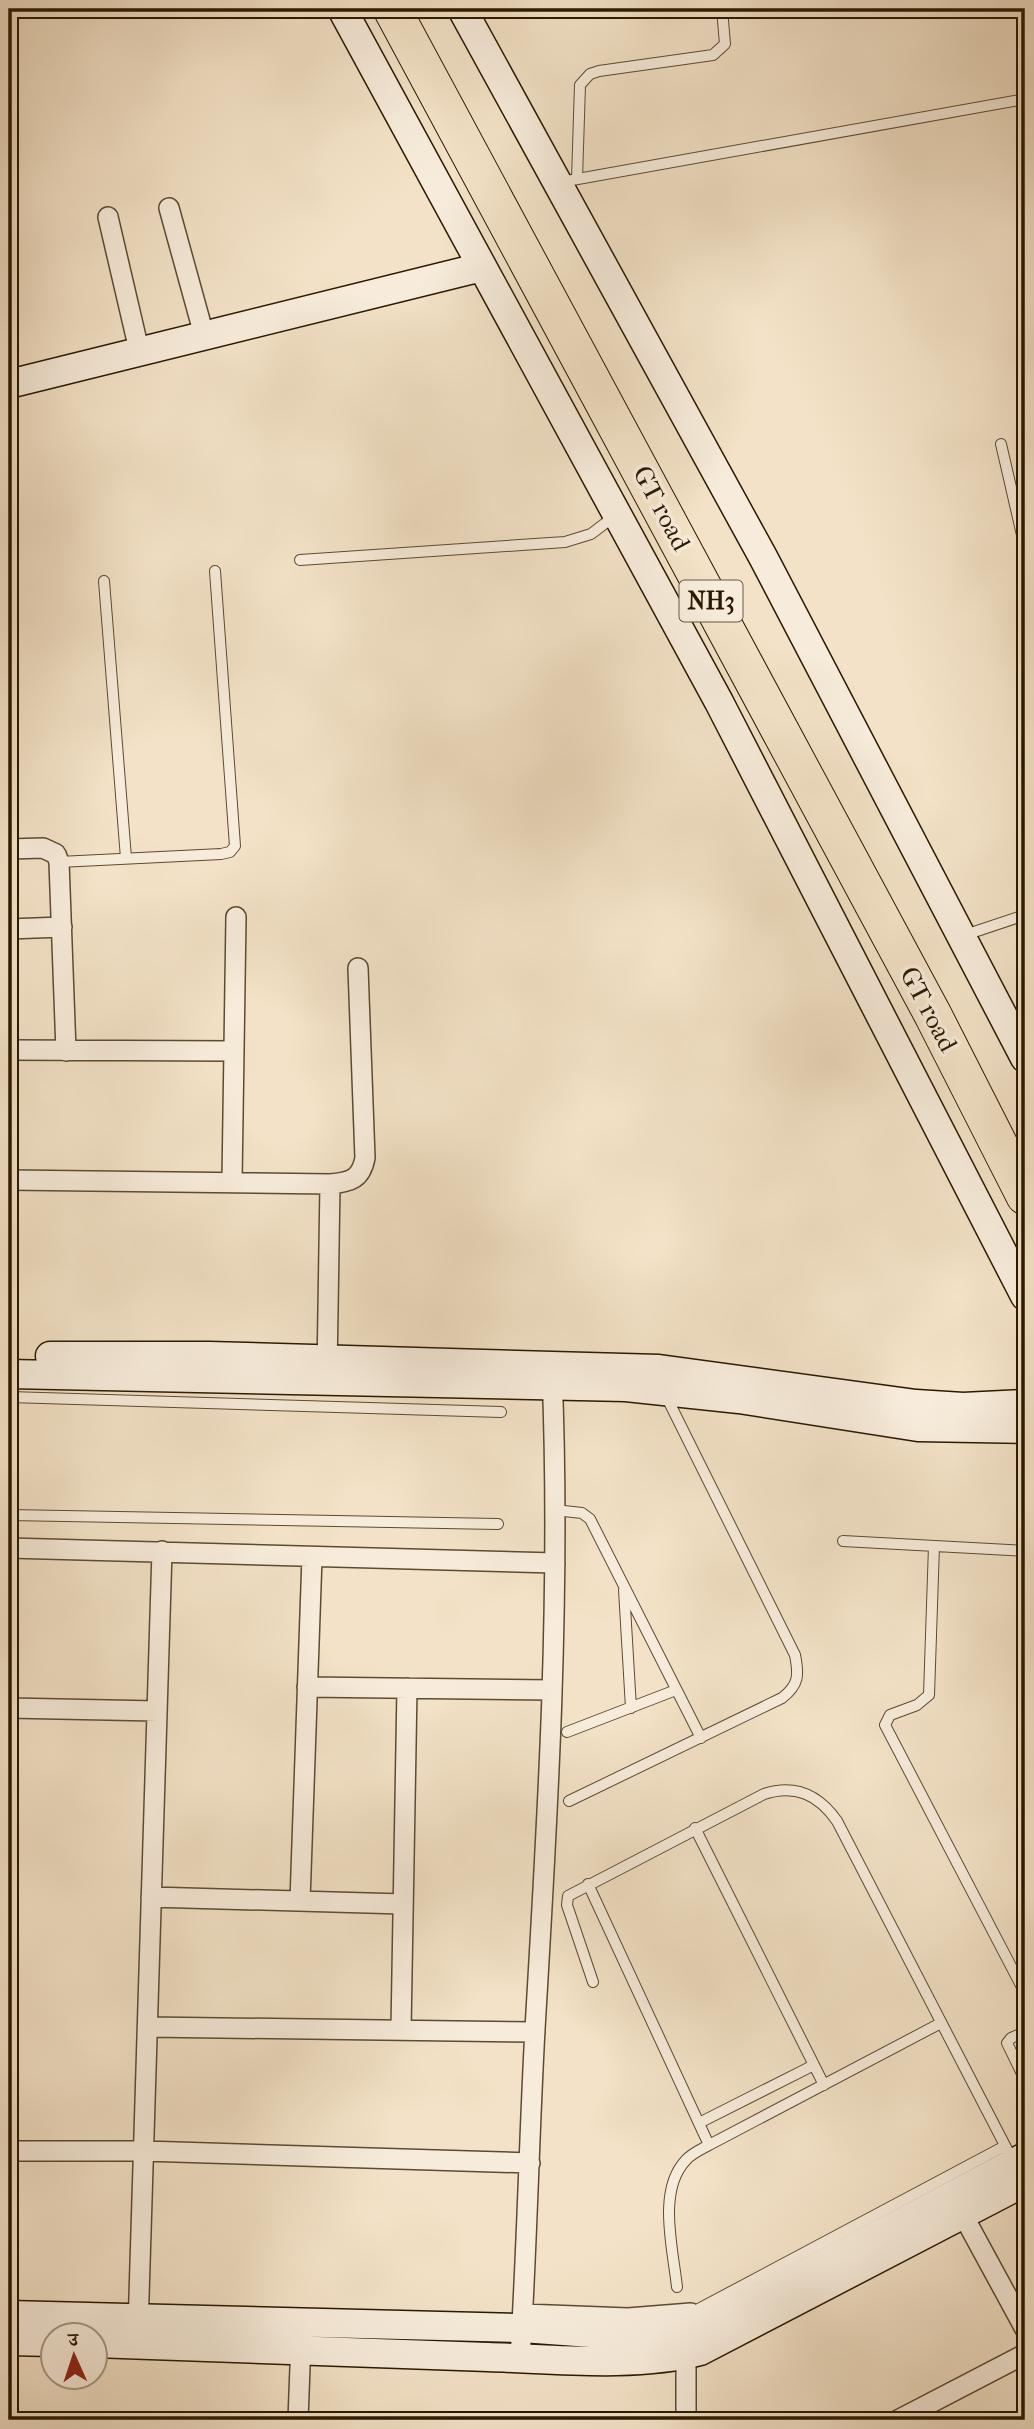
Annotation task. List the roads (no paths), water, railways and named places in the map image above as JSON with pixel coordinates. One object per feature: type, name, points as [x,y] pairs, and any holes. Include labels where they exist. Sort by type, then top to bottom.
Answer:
[{"type":"highway","name":"GT road","points":[[392,9],[926,1003],[1025,1196]]},
{"type":"highway","name":"GT road","points":[[418,9],[699,527],[1025,1146]]},
{"type":"street","points":[[342,9],[719,702],[1025,1296]]},
{"type":"street","points":[[461,9],[567,181],[1025,1058]]},
{"type":"street","points":[[169,208],[204,335]]},
{"type":"street","points":[[108,217],[139,350]]},
{"type":"street","points":[[9,384],[482,267]]},
{"type":"street","points":[[9,849],[43,848],[55,854],[59,862],[66,1051]]},
{"type":"street","points":[[232,1181],[236,917]]},
{"type":"street","points":[[9,929],[62,927]]},
{"type":"street","points":[[9,1180],[330,1184],[353,1181],[362,1172],[365,1158],[358,968]]},
{"type":"street","points":[[9,1050],[234,1051]]},
{"type":"street","points":[[327,1371],[330,1184]]},
{"type":"street","points":[[9,1356],[209,1356],[327,1371]]},
{"type":"street","points":[[9,1374],[327,1371],[552,1376],[659,1370],[916,1404],[963,1407],[1025,1404]]},
{"type":"street","points":[[552,1376],[918,1427],[1025,1429]]},
{"type":"street","points":[[520,2358],[543,1910],[555,1563],[552,1376]]},
{"type":"street","points":[[9,1548],[555,1563]]},
{"type":"street","points":[[138,2332],[162,1551]]},
{"type":"street","points":[[300,1901],[312,1557]]},
{"type":"street","points":[[307,1687],[550,1690]]},
{"type":"street","points":[[401,2030],[407,1688]]},
{"type":"street","points":[[9,1708],[157,1711]]},
{"type":"street","points":[[151,1897],[403,1905]]},
{"type":"street","points":[[148,2027],[535,2032]]},
{"type":"street","points":[[9,2151],[144,2151],[530,2163]]},
{"type":"street","points":[[9,2315],[300,2351],[626,2359],[686,2354],[700,2351],[957,2205],[1017,2162]]},
{"type":"street","points":[[523,2321],[633,2336],[681,2332],[716,2321],[957,2205]]},
{"type":"street","points":[[957,2205],[1025,2329]]},
{"type":"street","points":[[108,2340],[138,2332],[302,2322],[523,2321],[691,2313]]},
{"type":"street","points":[[298,2420],[302,2322]]},
{"type":"street","points":[[9,2341],[38,2342]]},
{"type":"street","points":[[686,2354],[686,2420]]},
{"type":"street","points":[[898,2420],[1025,2354]]},
{"type":"lane","points":[[722,9],[725,44],[713,55],[599,71],[583,79],[567,181],[1025,99]]},
{"type":"lane","points":[[1002,444],[1025,548]]},
{"type":"lane","points":[[300,560],[565,542],[591,534],[617,514]]},
{"type":"lane","points":[[59,862],[221,854],[230,852],[235,846],[215,571]]},
{"type":"lane","points":[[104,581],[126,858]]},
{"type":"lane","points":[[961,936],[1025,915]]},
{"type":"lane","points":[[569,1801],[782,1698],[794,1688],[798,1668],[795,1655],[662,1390]]},
{"type":"lane","points":[[9,1397],[500,1412]]},
{"type":"lane","points":[[555,1510],[582,1513],[590,1519],[701,1738]]},
{"type":"lane","points":[[9,1514],[498,1524]]},
{"type":"lane","points":[[843,1541],[1025,1551]]},
{"type":"lane","points":[[934,1546],[929,1695],[917,1705],[890,1715],[885,1725],[1025,1993]]},
{"type":"lane","points":[[624,1583],[631,1708]]},
{"type":"lane","points":[[567,1732],[676,1690]]},
{"type":"lane","points":[[593,1982],[567,1905],[568,1896],[695,1828],[776,1790],[801,1791],[815,1797],[836,1821],[940,2024],[1017,2162],[691,2313]]},
{"type":"lane","points":[[695,1828],[824,2085]]},
{"type":"lane","points":[[588,1884],[709,2145]]},
{"type":"lane","points":[[677,2287],[671,2190],[677,2173],[687,2158],[940,2024]]},
{"type":"lane","points":[[1025,2032],[1011,2038],[1007,2043],[1025,2080]]},
{"type":"lane","points":[[699,2123],[814,2065]]}]
